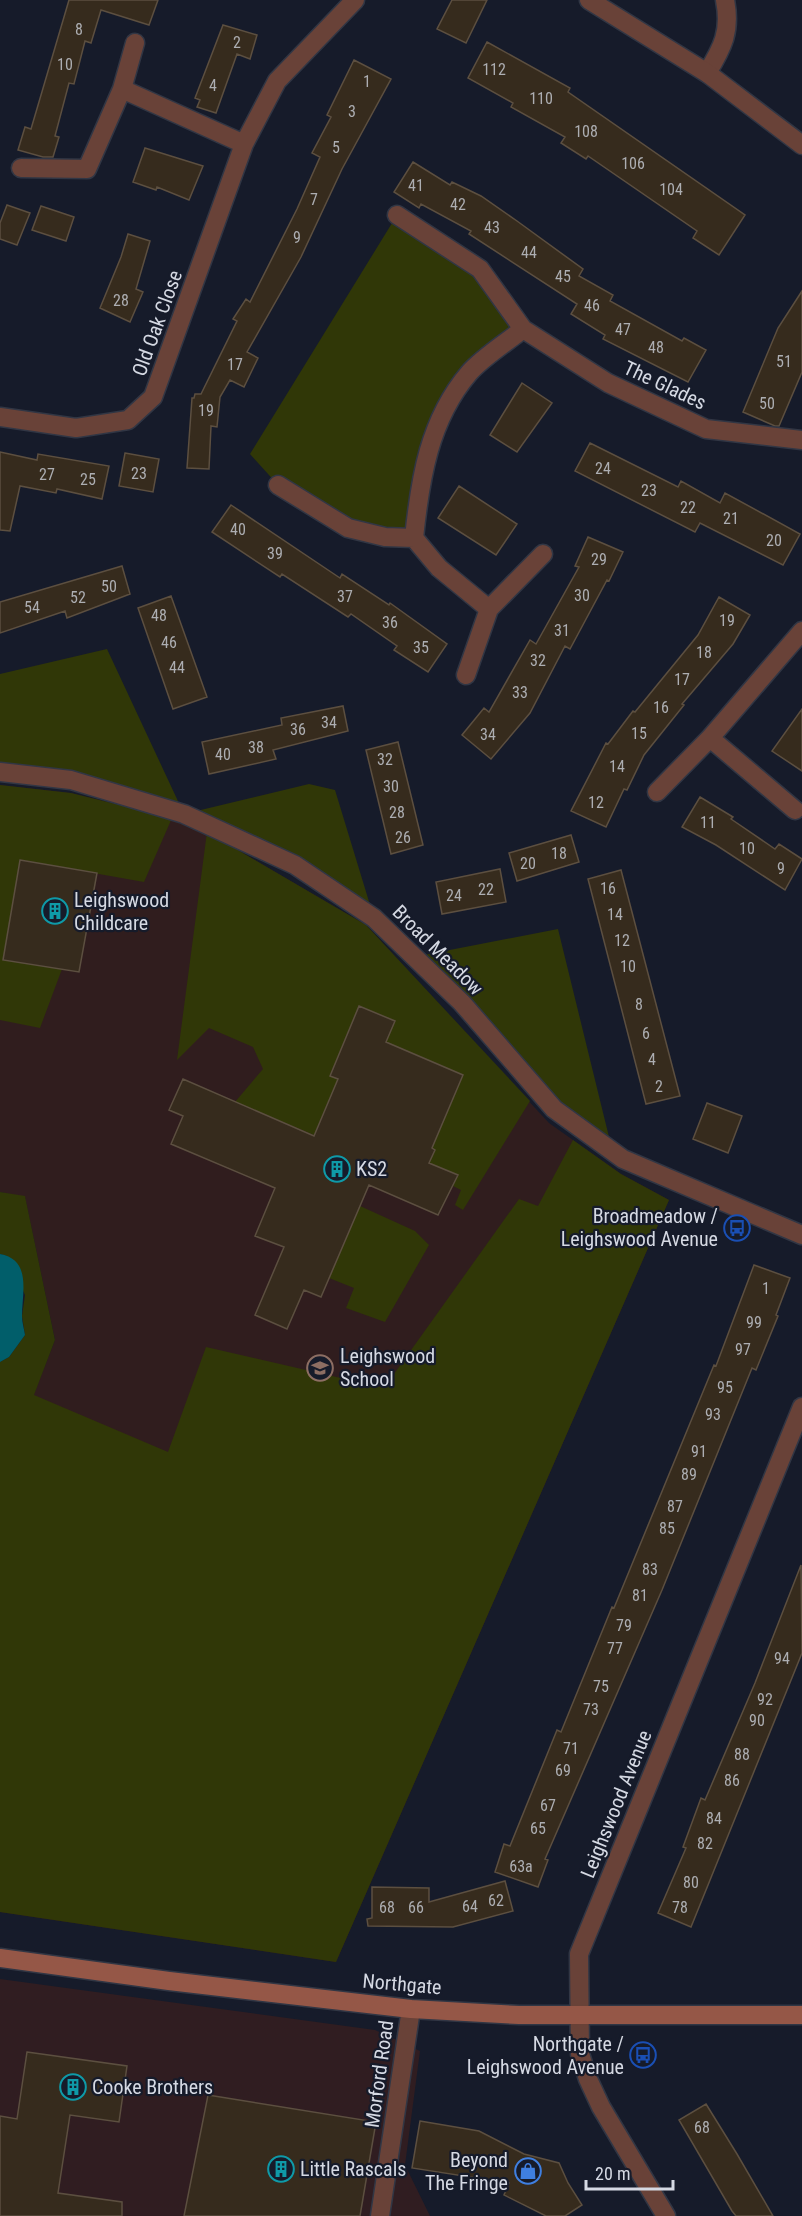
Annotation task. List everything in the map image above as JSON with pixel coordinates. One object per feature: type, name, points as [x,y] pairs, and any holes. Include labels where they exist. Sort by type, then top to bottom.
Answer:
[{"type":"main road","name":"Northgate","points":[[0,1958],[169,1982],[411,2009],[519,2015],[579,2013],[802,2015]]},
{"type":"street","name":"Old Oak Close","points":[[0,417],[76,428],[128,420],[153,397],[244,144],[277,81],[355,0]]},
{"type":"street","points":[[589,0],[707,73],[802,145]]},
{"type":"street","points":[[707,73],[723,46],[729,19],[725,0]]},
{"type":"street","points":[[21,168],[87,169],[122,89],[135,43]]},
{"type":"street","points":[[122,89],[244,144]]},
{"type":"street","name":"The Glades","points":[[397,215],[480,269],[523,329],[608,383],[706,429],[802,440]]},
{"type":"street","points":[[489,609],[439,568],[414,538],[419,484],[436,425],[469,373],[523,329]]},
{"type":"street","points":[[278,485],[348,528],[385,537],[414,538]]},
{"type":"street","points":[[466,675],[489,609],[543,554]]},
{"type":"street","points":[[657,792],[710,738],[802,631]]},
{"type":"street","points":[[710,738],[795,810]]},
{"type":"street","name":"Broad Meadow","points":[[0,772],[71,780],[184,814],[295,865],[374,918],[462,1003],[554,1108],[623,1159],[802,1234]]},
{"type":"street","name":"Leighswood Avenue","points":[[666,2216],[601,2108],[588,2079],[580,2054],[579,1954],[802,1407]]},
{"type":"street","name":"Morford Road","points":[[380,2216],[411,2009]]},
{"type":"shaded area","name":"Leighswood School","points":[[0,785],[71,793],[172,818],[207,832],[366,925],[549,1123],[621,1174],[669,1200],[336,1962],[0,1912],[0,1481],[55,1340],[25,1197],[0,1192]]},
{"type":"shaded area","points":[[0,1979],[375,2030],[420,2051],[405,2165],[430,2216],[0,2216]]},
{"type":"green space","points":[[397,215],[480,269],[523,329],[469,373],[436,425],[414,538],[385,537],[278,485],[250,454]]},
{"type":"green space","points":[[107,649],[184,814],[0,772],[0,674]]},
{"type":"green space","points":[[309,784],[335,790],[374,918],[184,814]]},
{"type":"green space","points":[[0,785],[71,793],[172,818],[144,882],[20,860],[3,959],[62,969],[40,1028],[0,1020]]},
{"type":"green space","points":[[207,832],[366,925],[530,1101],[463,1210],[455,1205],[461,1190],[453,1186],[458,1175],[429,1163],[435,1150],[384,1128],[399,1092],[447,1112],[463,1075],[386,1042],[395,1021],[359,1006],[330,1075],[338,1079],[314,1135],[235,1102],[263,1069],[253,1047],[209,1028],[177,1060]]},
{"type":"green space","points":[[558,929],[609,1137],[562,1105],[424,955]]},
{"type":"green space","points":[[573,1140],[621,1174],[669,1200],[336,1962],[0,1912],[0,1362],[9,1357],[25,1335],[22,1316],[25,1295],[7,1256],[0,1254],[0,1192],[25,1196],[55,1340],[34,1395],[168,1452],[206,1347],[384,1388],[519,1199],[538,1206]]},
{"type":"green space","points":[[360,1206],[415,1231],[429,1245],[385,1322],[346,1308],[354,1288],[329,1278]]},
{"type":"water","points":[[0,1254],[10,1257],[21,1270],[23,1279],[22,1318],[25,1335],[9,1357],[0,1362]]},
{"type":"building","points":[[69,0],[158,0],[149,25],[101,10],[91,43],[85,41],[74,84],[69,83],[55,136],[59,137],[53,157],[43,157],[18,150],[25,127],[31,129]]},
{"type":"building","points":[[452,0],[487,0],[466,43],[437,29]]},
{"type":"building","points":[[223,25],[257,35],[250,59],[237,54],[216,113],[197,107],[200,100],[195,98]]},
{"type":"building","points":[[487,42],[570,88],[568,92],[745,215],[719,255],[693,238],[697,231],[588,156],[586,159],[561,143],[565,137],[511,107],[513,103],[468,78]]},
{"type":"building","points":[[354,60],[391,79],[342,169],[301,257],[247,352],[258,358],[244,387],[230,380],[220,397],[217,427],[211,426],[209,469],[187,468],[192,398],[195,394],[201,394],[237,321],[233,319],[246,299],[250,302],[297,209],[320,157],[312,153],[331,117],[327,115]]},
{"type":"building","points":[[145,148],[203,166],[189,200],[157,187],[156,190],[133,182]]},
{"type":"building","points":[[413,162],[450,185],[452,182],[481,196],[517,221],[583,269],[579,276],[613,295],[610,301],[682,341],[684,338],[706,350],[688,382],[603,339],[605,335],[571,314],[577,304],[469,234],[471,231],[421,204],[419,208],[394,192]]},
{"type":"building","points":[[7,205],[30,213],[17,245],[0,239],[0,223]]},
{"type":"building","points":[[41,206],[74,217],[66,241],[32,230]]},
{"type":"building","points":[[128,234],[150,241],[136,289],[143,292],[130,322],[100,308]]},
{"type":"building","points":[[802,291],[802,372],[779,426],[775,426],[743,412],[778,328]]},
{"type":"building","points":[[522,383],[552,403],[517,452],[490,435]]},
{"type":"building","points":[[590,443],[678,487],[681,481],[720,503],[725,493],[800,534],[783,565],[700,523],[695,532],[575,471]]},
{"type":"building","points":[[0,452],[37,460],[38,454],[109,466],[102,499],[57,489],[56,493],[20,486],[10,531],[0,530]]},
{"type":"building","points":[[125,453],[159,459],[153,492],[119,486]]},
{"type":"building","points":[[459,486],[517,524],[496,555],[438,518]]},
{"type":"building","points":[[231,505],[340,578],[342,574],[389,605],[390,603],[447,644],[428,672],[394,650],[397,646],[351,614],[348,617],[282,574],[280,577],[212,532]]},
{"type":"building","points":[[588,537],[623,552],[570,649],[565,646],[530,713],[491,759],[462,735],[484,708],[489,712],[530,640],[536,644],[579,567],[575,566]]},
{"type":"building","points":[[122,566],[130,594],[67,618],[65,611],[0,633],[0,602]]},
{"type":"building","points":[[171,596],[207,697],[173,709],[138,608]]},
{"type":"building","points":[[719,597],[750,615],[733,644],[682,704],[684,705],[644,755],[627,790],[624,789],[606,827],[571,811],[606,743],[608,744],[698,635]]},
{"type":"building","points":[[343,706],[348,731],[273,750],[276,759],[209,774],[202,742],[282,725],[281,718]]},
{"type":"building","points":[[802,709],[802,771],[772,751]]},
{"type":"building","points":[[398,742],[423,845],[391,854],[366,750]]},
{"type":"building","points":[[700,797],[733,817],[731,819],[775,849],[779,844],[802,859],[785,890],[716,845],[682,827]]},
{"type":"building","points":[[571,835],[579,862],[517,881],[509,853]]},
{"type":"building","name":"Leighswood Childcare","points":[[20,860],[97,873],[79,972],[3,960]]},
{"type":"building","points":[[500,869],[506,902],[442,914],[436,882]]},
{"type":"building","points":[[621,870],[680,1096],[646,1104],[588,879]]},
{"type":"building","name":"KS2","points":[[359,1006],[395,1021],[386,1042],[463,1075],[432,1148],[435,1150],[429,1163],[458,1175],[438,1215],[369,1185],[321,1297],[304,1290],[287,1329],[255,1315],[284,1247],[255,1236],[275,1188],[171,1144],[183,1116],[169,1110],[183,1079],[314,1136],[338,1079],[330,1076]]},
{"type":"building","points":[[707,1103],[742,1116],[728,1153],[693,1139]]},
{"type":"building","points":[[754,1265],[790,1278],[776,1315],[778,1316],[756,1370],[752,1368],[662,1590],[545,1859],[548,1860],[538,1887],[495,1872],[504,1844],[510,1846],[557,1730],[561,1732],[612,1607],[614,1608],[714,1365],[716,1366]]},
{"type":"building","points":[[801,1565],[802,1653],[691,1927],[658,1913],[686,1848],[683,1847],[701,1798],[705,1800],[755,1683]]},
{"type":"building","points":[[505,1881],[513,1911],[453,1927],[368,1926],[367,1919],[372,1918],[372,1887],[429,1888],[429,1902]]},
{"type":"building","points":[[27,2052],[127,2066],[119,2122],[70,2115],[58,2193],[122,2202],[122,2216],[0,2216],[0,2116],[17,2119]]},
{"type":"building","name":"Little Rascals","points":[[208,2095],[376,2122],[360,2216],[184,2216]]},
{"type":"building","points":[[706,2104],[773,2216],[736,2216],[732,2211],[679,2120]]},
{"type":"building","points":[[420,2121],[479,2131],[524,2154],[559,2163],[582,2205],[565,2216],[546,2216],[504,2195],[509,2183],[412,2168]]},
{"type":"place","name":"Leighswood Childcare","points":[[55,911]]},
{"type":"place","name":"KS2","points":[[337,1169]]},
{"type":"place","name":"Broadmeadow / Leighswood Avenue","points":[[737,1228]]},
{"type":"place","name":"Leighswood School","points":[[320,1368]]},
{"type":"place","name":"Northgate / Leighswood Avenue","points":[[643,2055]]},
{"type":"place","name":"Cooke Brothers","points":[[73,2087]]},
{"type":"place","name":"Little Rascals","points":[[281,2169]]},
{"type":"place","name":"Beyond The Fringe","points":[[528,2171]]}]
